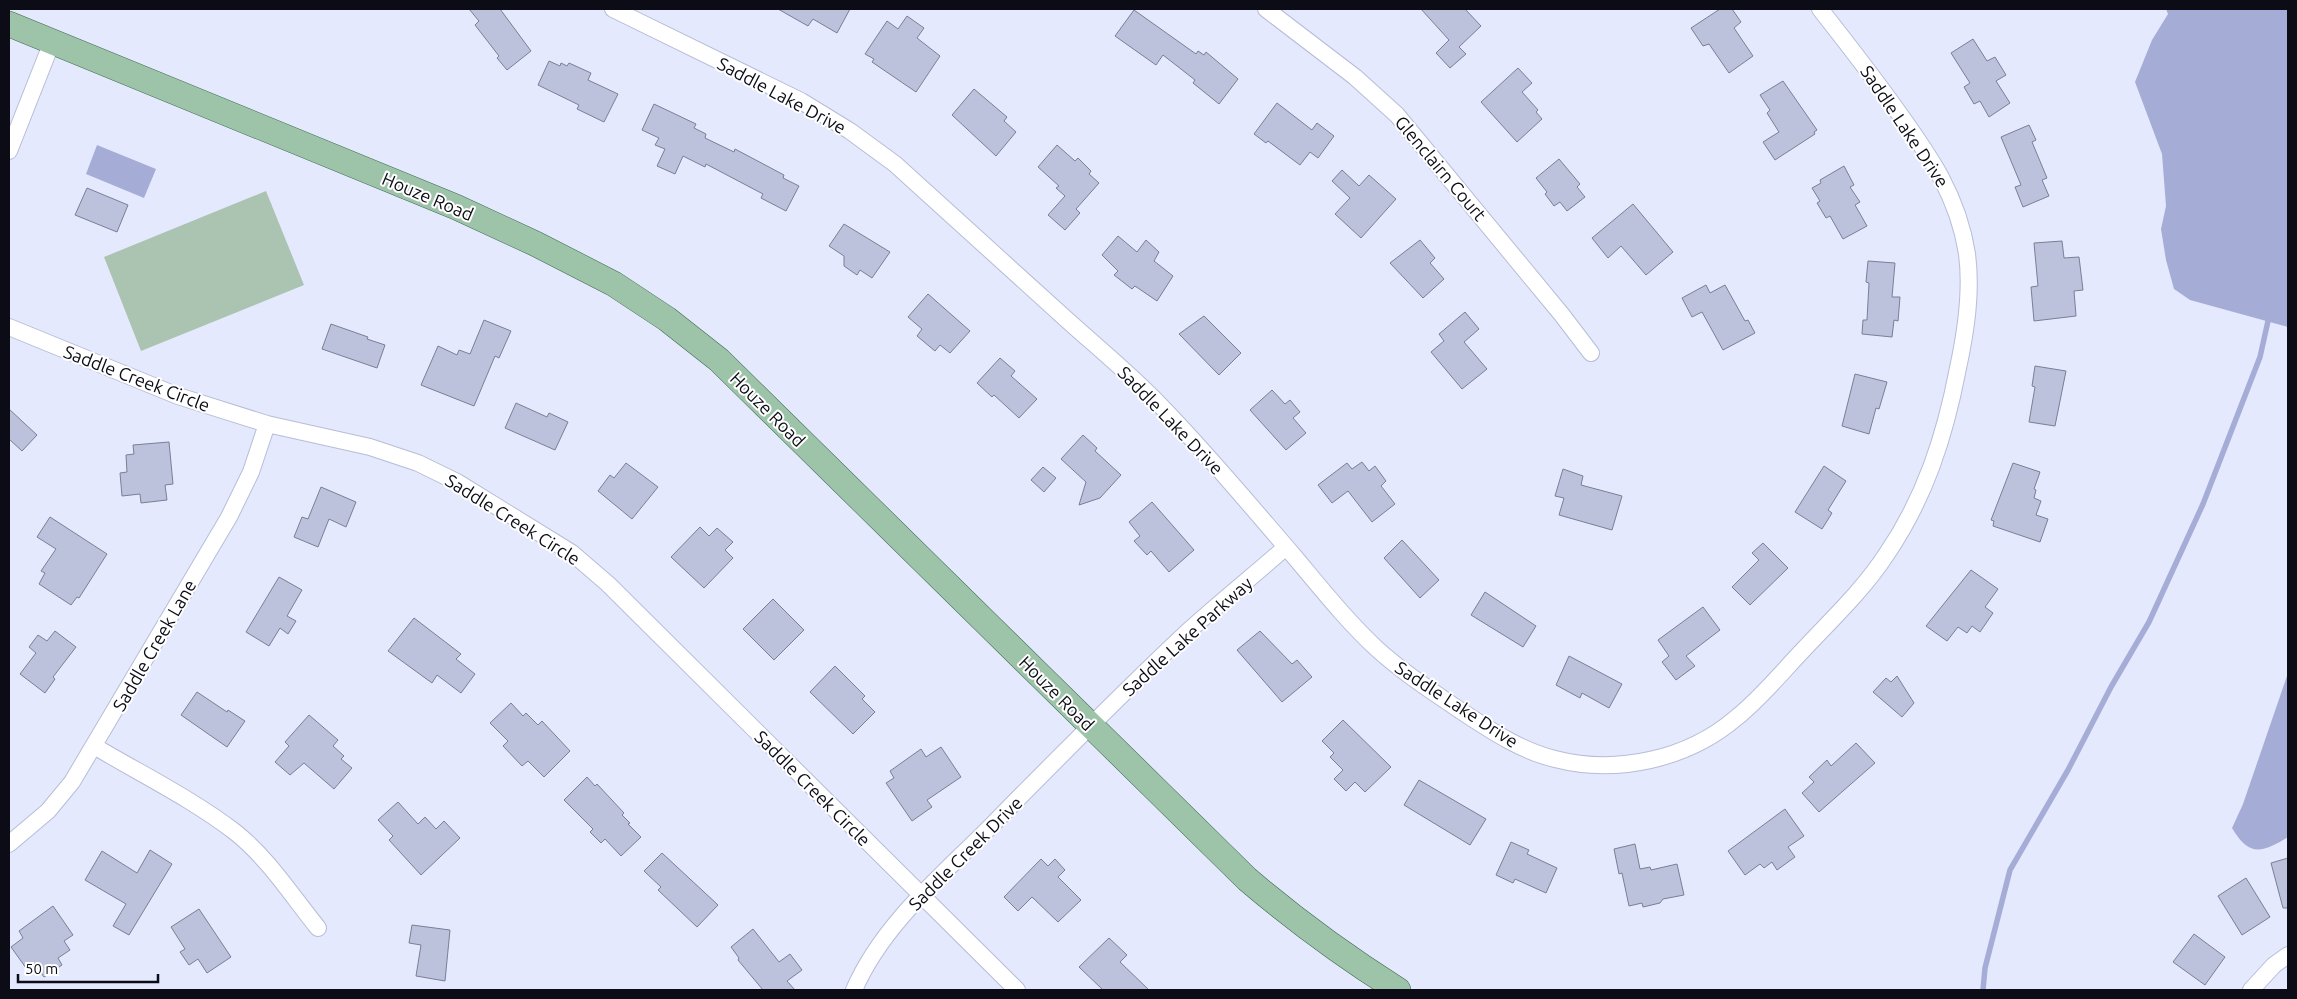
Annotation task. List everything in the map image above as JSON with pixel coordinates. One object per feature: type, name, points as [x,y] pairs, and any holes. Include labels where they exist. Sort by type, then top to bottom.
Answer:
[{"type":"main road","name":"Houze Road","points":[[9,24],[456,207],[536,244],[614,284],[667,319],[719,360],[1254,885],[1295,920],[1335,950],[1398,990]]},
{"type":"street","name":"Saddle Lake Drive","points":[[613,9],[801,101],[850,131],[895,164],[1154,399],[1206,454],[1346,618],[1379,651],[1480,724],[1520,746],[1555,759],[1594,765],[1636,763],[1671,755],[1706,739],[1728,724],[1767,688],[1856,593],[1885,556],[1917,504],[1940,448],[1966,330],[1969,284],[1967,254],[1961,225],[1952,197],[1937,167],[1864,63],[1820,9]]},
{"type":"street","name":"Glenclairn Court","points":[[1266,9],[1355,77],[1397,115],[1562,315],[1591,353]]},
{"type":"street","points":[[9,151],[52,42]]},
{"type":"street","name":"Saddle Creek Circle","points":[[9,327],[178,396],[268,424],[370,446],[418,463],[457,482],[572,552],[608,584],[1017,990]]},
{"type":"street","name":"Saddle Creek Lane","points":[[9,844],[48,812],[72,782],[229,517],[251,472],[268,424]]},
{"type":"street","name":"Saddle Lake Parkway","points":[[1090,726],[1186,633],[1286,547]]},
{"type":"street","name":"Saddle Creek Drive","points":[[854,990],[872,956],[893,926],[1090,726]]},
{"type":"street","points":[[94,746],[210,814],[236,833],[262,859],[318,928]]},
{"type":"street","points":[[2251,990],[2274,964],[2288,954]]},
{"type":"green space","points":[[266,191],[304,285],[141,351],[104,257]]},
{"type":"water","points":[[2166,9],[2288,9],[2288,327],[2190,300],[2174,289],[2166,260],[2161,229],[2166,206],[2162,154],[2135,82],[2152,40],[2168,14]]},
{"type":"water","points":[[97,145],[156,169],[144,198],[86,174]]},
{"type":"water","points":[[2288,673],[2288,837],[2263,849],[2250,848],[2244,844],[2232,828],[2243,804]]},
{"type":"building","points":[[469,9],[500,9],[531,51],[507,70],[497,58],[499,56],[475,25],[479,21]]},
{"type":"building","points":[[778,9],[850,9],[837,33],[813,19],[808,26]]},
{"type":"building","points":[[1421,9],[1465,9],[1481,26],[1459,47],[1466,54],[1450,68],[1436,53],[1449,40]]},
{"type":"building","points":[[1720,9],[1732,9],[1741,22],[1734,28],[1753,56],[1729,73],[1709,44],[1703,46],[1691,28]]},
{"type":"building","points":[[1134,10],[1196,54],[1198,51],[1204,55],[1206,52],[1238,79],[1219,104],[1193,83],[1195,80],[1163,55],[1156,65],[1115,36]]},
{"type":"building","points":[[907,16],[924,28],[917,38],[940,56],[916,92],[872,62],[874,59],[865,54],[887,21],[898,29]]},
{"type":"building","points":[[1973,39],[1987,61],[1995,57],[2006,75],[1996,81],[2010,103],[1989,117],[1980,101],[1974,104],[1964,87],[1970,83],[1951,53]]},
{"type":"building","points":[[549,61],[560,66],[561,63],[567,66],[569,63],[591,73],[588,80],[618,94],[604,122],[577,109],[579,105],[538,85]]},
{"type":"building","points":[[1518,68],[1532,83],[1522,92],[1538,110],[1536,112],[1542,119],[1517,142],[1481,102]]},
{"type":"building","points":[[1783,81],[1817,130],[1814,132],[1815,134],[1775,160],[1763,142],[1779,132],[1767,113],[1770,110],[1760,95]]},
{"type":"building","points":[[974,89],[1007,117],[1004,121],[1016,132],[996,156],[952,115]]},
{"type":"building","points":[[1277,103],[1312,130],[1317,123],[1334,136],[1318,158],[1310,152],[1300,165],[1268,141],[1266,143],[1254,134]]},
{"type":"building","points":[[654,104],[696,124],[694,128],[706,134],[705,138],[734,152],[735,149],[784,175],[783,178],[799,186],[786,211],[761,198],[763,194],[706,164],[705,167],[683,156],[675,174],[657,166],[665,149],[655,145],[659,138],[642,130]]},
{"type":"building","points":[[2029,125],[2036,140],[2032,142],[2047,178],[2042,180],[2049,196],[2023,207],[2015,187],[2021,185],[2001,137]]},
{"type":"building","points":[[1057,145],[1075,161],[1078,158],[1091,171],[1089,174],[1099,183],[1076,209],[1080,213],[1065,230],[1048,215],[1065,196],[1056,188],[1059,186],[1038,167]]},
{"type":"building","points":[[1559,159],[1580,184],[1577,187],[1585,197],[1567,211],[1560,202],[1554,206],[1545,194],[1547,192],[1536,178]]},
{"type":"building","points":[[1844,166],[1854,185],[1850,187],[1860,202],[1855,205],[1867,226],[1843,239],[1830,216],[1826,218],[1817,203],[1820,201],[1812,188],[1821,183],[1820,180]]},
{"type":"building","points":[[1342,170],[1359,186],[1369,175],[1396,199],[1361,238],[1335,214],[1350,198],[1332,181]]},
{"type":"building","points":[[87,188],[128,205],[117,232],[75,215]]},
{"type":"building","points":[[1633,204],[1673,252],[1646,275],[1621,246],[1608,258],[1592,238]]},
{"type":"building","points":[[844,224],[890,252],[872,278],[860,270],[857,275],[844,266],[844,256],[829,246]]},
{"type":"building","points":[[1118,236],[1137,252],[1146,240],[1159,252],[1154,261],[1173,276],[1157,301],[1135,286],[1132,289],[1114,275],[1118,271],[1102,255]]},
{"type":"building","points":[[1420,240],[1435,258],[1430,263],[1444,279],[1423,298],[1390,263]]},
{"type":"building","points":[[2062,241],[2064,258],[2079,257],[2083,290],[2074,291],[2076,316],[2034,321],[2031,287],[2038,286],[2034,243]]},
{"type":"building","points":[[1868,261],[1895,263],[1892,297],[1900,297],[1898,321],[1894,320],[1892,337],[1862,334],[1863,320],[1867,320],[1869,283],[1866,282]]},
{"type":"building","points":[[1706,285],[1710,293],[1725,285],[1745,321],[1748,320],[1755,333],[1723,350],[1702,312],[1692,317],[1682,298]]},
{"type":"building","points":[[928,294],[970,331],[950,353],[940,345],[935,351],[917,336],[922,329],[908,317]]},
{"type":"building","points":[[1465,312],[1479,329],[1464,342],[1487,369],[1462,389],[1431,352],[1444,341],[1439,334]]},
{"type":"building","points":[[1204,316],[1241,353],[1219,375],[1179,334]]},
{"type":"building","points":[[484,320],[511,331],[499,358],[495,356],[474,406],[421,385],[438,346],[457,355],[459,350],[470,354]]},
{"type":"building","points":[[331,324],[385,345],[377,368],[322,349]]},
{"type":"building","points":[[1000,358],[1015,371],[1011,376],[1037,399],[1019,418],[994,395],[992,397],[977,383]]},
{"type":"building","points":[[2035,366],[2066,371],[2055,426],[2029,422],[2035,387],[2032,386]]},
{"type":"building","points":[[1855,374],[1887,382],[1879,409],[1876,408],[1869,434],[1842,426]]},
{"type":"building","points":[[1272,390],[1285,404],[1290,400],[1300,412],[1293,418],[1306,433],[1286,450],[1250,410]]},
{"type":"building","points":[[516,403],[547,417],[549,413],[568,422],[555,450],[505,428]]},
{"type":"building","points":[[9,409],[37,435],[22,451],[9,439]]},
{"type":"building","points":[[1083,435],[1097,448],[1095,451],[1121,475],[1100,498],[1079,505],[1086,482],[1061,459]]},
{"type":"building","points":[[169,442],[173,484],[165,485],[167,500],[141,503],[140,494],[122,496],[120,473],[127,472],[126,455],[134,454],[133,445]]},
{"type":"building","points":[[1362,462],[1369,471],[1375,466],[1386,481],[1381,486],[1395,504],[1372,522],[1348,491],[1332,503],[1318,485],[1347,463],[1352,469]]},
{"type":"building","points":[[626,463],[658,487],[632,519],[598,491],[610,475],[614,478]]},
{"type":"building","points":[[2013,463],[2040,472],[2034,489],[2036,490],[2034,498],[2041,501],[2036,515],[2048,519],[2040,542],[1993,526],[1994,521],[1991,520]]},
{"type":"building","points":[[1824,466],[1846,481],[1828,510],[1832,513],[1822,529],[1795,512]]},
{"type":"building","points":[[1043,467],[1056,478],[1044,492],[1031,480]]},
{"type":"building","points":[[1563,469],[1583,476],[1581,485],[1622,496],[1612,530],[1559,515],[1564,498],[1555,496]]},
{"type":"building","points":[[321,487],[356,502],[346,527],[329,519],[318,547],[294,537],[302,517],[308,519]]},
{"type":"building","points":[[1152,502],[1194,550],[1169,572],[1151,551],[1147,555],[1134,541],[1140,536],[1129,522]]},
{"type":"building","points":[[50,517],[107,554],[79,598],[77,597],[71,605],[39,584],[45,573],[41,571],[56,549],[37,537]]},
{"type":"building","points":[[700,527],[709,536],[717,528],[733,542],[725,550],[733,558],[704,588],[671,557]]},
{"type":"building","points":[[1402,540],[1439,580],[1420,598],[1384,558]]},
{"type":"building","points":[[1763,543],[1788,568],[1750,605],[1732,587],[1759,560],[1752,553]]},
{"type":"building","points":[[1971,570],[1998,589],[1985,607],[1993,613],[1980,632],[1972,626],[1967,633],[1958,627],[1947,641],[1926,626]]},
{"type":"building","points":[[279,577],[302,590],[287,616],[296,621],[288,634],[280,628],[269,646],[246,632]]},
{"type":"building","points":[[1485,592],[1536,626],[1523,647],[1471,615]]},
{"type":"building","points":[[773,599],[804,630],[774,660],[743,629]]},
{"type":"building","points":[[1703,607],[1720,630],[1686,656],[1695,666],[1676,680],[1662,662],[1669,656],[1658,640]]},
{"type":"building","points":[[414,618],[461,654],[456,659],[475,674],[461,693],[437,675],[432,683],[388,651]]},
{"type":"building","points":[[55,631],[76,647],[53,677],[55,679],[45,693],[20,674],[36,653],[29,647],[38,635],[47,641]]},
{"type":"building","points":[[1260,631],[1292,664],[1297,660],[1312,677],[1282,702],[1237,650]]},
{"type":"building","points":[[1569,656],[1622,684],[1609,708],[1582,693],[1580,698],[1556,685]]},
{"type":"building","points":[[835,666],[865,696],[862,699],[875,712],[853,734],[810,692]]},
{"type":"building","points":[[1897,676],[1914,703],[1902,717],[1873,692],[1886,678],[1891,682]]},
{"type":"building","points":[[197,692],[227,712],[228,710],[245,721],[227,747],[181,715]]},
{"type":"building","points":[[511,703],[523,716],[526,713],[538,725],[542,721],[570,751],[544,777],[528,761],[522,766],[503,746],[508,741],[490,723]]},
{"type":"building","points":[[309,715],[338,740],[333,746],[344,756],[341,759],[352,768],[334,789],[304,763],[290,775],[275,762],[289,746],[285,742]]},
{"type":"building","points":[[1343,720],[1391,767],[1365,792],[1355,782],[1346,791],[1334,779],[1343,770],[1330,757],[1334,753],[1322,741]]},
{"type":"building","points":[[1856,743],[1875,763],[1819,812],[1802,793],[1814,782],[1809,777],[1827,760],[1831,766]]},
{"type":"building","points":[[941,747],[961,777],[927,800],[932,807],[912,821],[886,783],[894,778],[890,771],[921,749],[926,757]]},
{"type":"building","points":[[587,777],[595,786],[597,784],[624,813],[622,815],[630,823],[628,824],[641,837],[621,856],[605,839],[601,843],[590,832],[593,829],[564,800]]},
{"type":"building","points":[[1419,780],[1486,819],[1470,845],[1404,805]]},
{"type":"building","points":[[398,802],[418,824],[425,817],[436,829],[444,821],[460,838],[421,875],[389,840],[393,836],[378,820]]},
{"type":"building","points":[[1785,809],[1804,836],[1788,847],[1795,857],[1777,870],[1772,862],[1764,868],[1760,864],[1745,875],[1728,851]]},
{"type":"building","points":[[1511,842],[1529,850],[1527,854],[1557,868],[1546,893],[1515,879],[1513,883],[1496,875]]},
{"type":"building","points":[[1635,844],[1640,869],[1650,867],[1651,870],[1677,864],[1684,895],[1663,899],[1660,903],[1643,907],[1642,903],[1629,906],[1622,873],[1619,874],[1614,849]]},
{"type":"building","points":[[150,850],[172,864],[129,935],[113,926],[126,904],[85,880],[102,851],[137,873]]},
{"type":"building","points":[[662,853],[718,905],[697,927],[658,890],[661,887],[644,871]]},
{"type":"building","points":[[2288,858],[2288,908],[2283,908],[2271,863]]},
{"type":"building","points":[[1041,859],[1048,866],[1055,859],[1065,870],[1058,877],[1081,900],[1058,922],[1032,897],[1018,911],[1004,897]]},
{"type":"building","points":[[2246,878],[2270,917],[2242,935],[2218,896]]},
{"type":"building","points":[[53,906],[73,935],[64,941],[70,950],[58,958],[62,965],[44,977],[33,962],[26,968],[11,947],[23,938],[19,931]]},
{"type":"building","points":[[199,909],[231,957],[207,973],[198,959],[189,965],[180,952],[185,949],[171,927]]},
{"type":"building","points":[[412,925],[450,930],[445,981],[416,976],[421,945],[409,943]]},
{"type":"building","points":[[753,929],[779,962],[790,954],[802,970],[787,981],[795,990],[763,990],[738,960],[739,958],[731,947]]},
{"type":"building","points":[[2194,934],[2225,957],[2205,985],[2173,962]]},
{"type":"building","points":[[1109,938],[1127,955],[1120,962],[1149,990],[1103,990],[1079,967]]},
{"type":"waterway","points":[[1983,990],[1985,968],[2010,870],[2068,770],[2111,687],[2149,622],[2203,504],[2260,357],[2268,321]]}]
